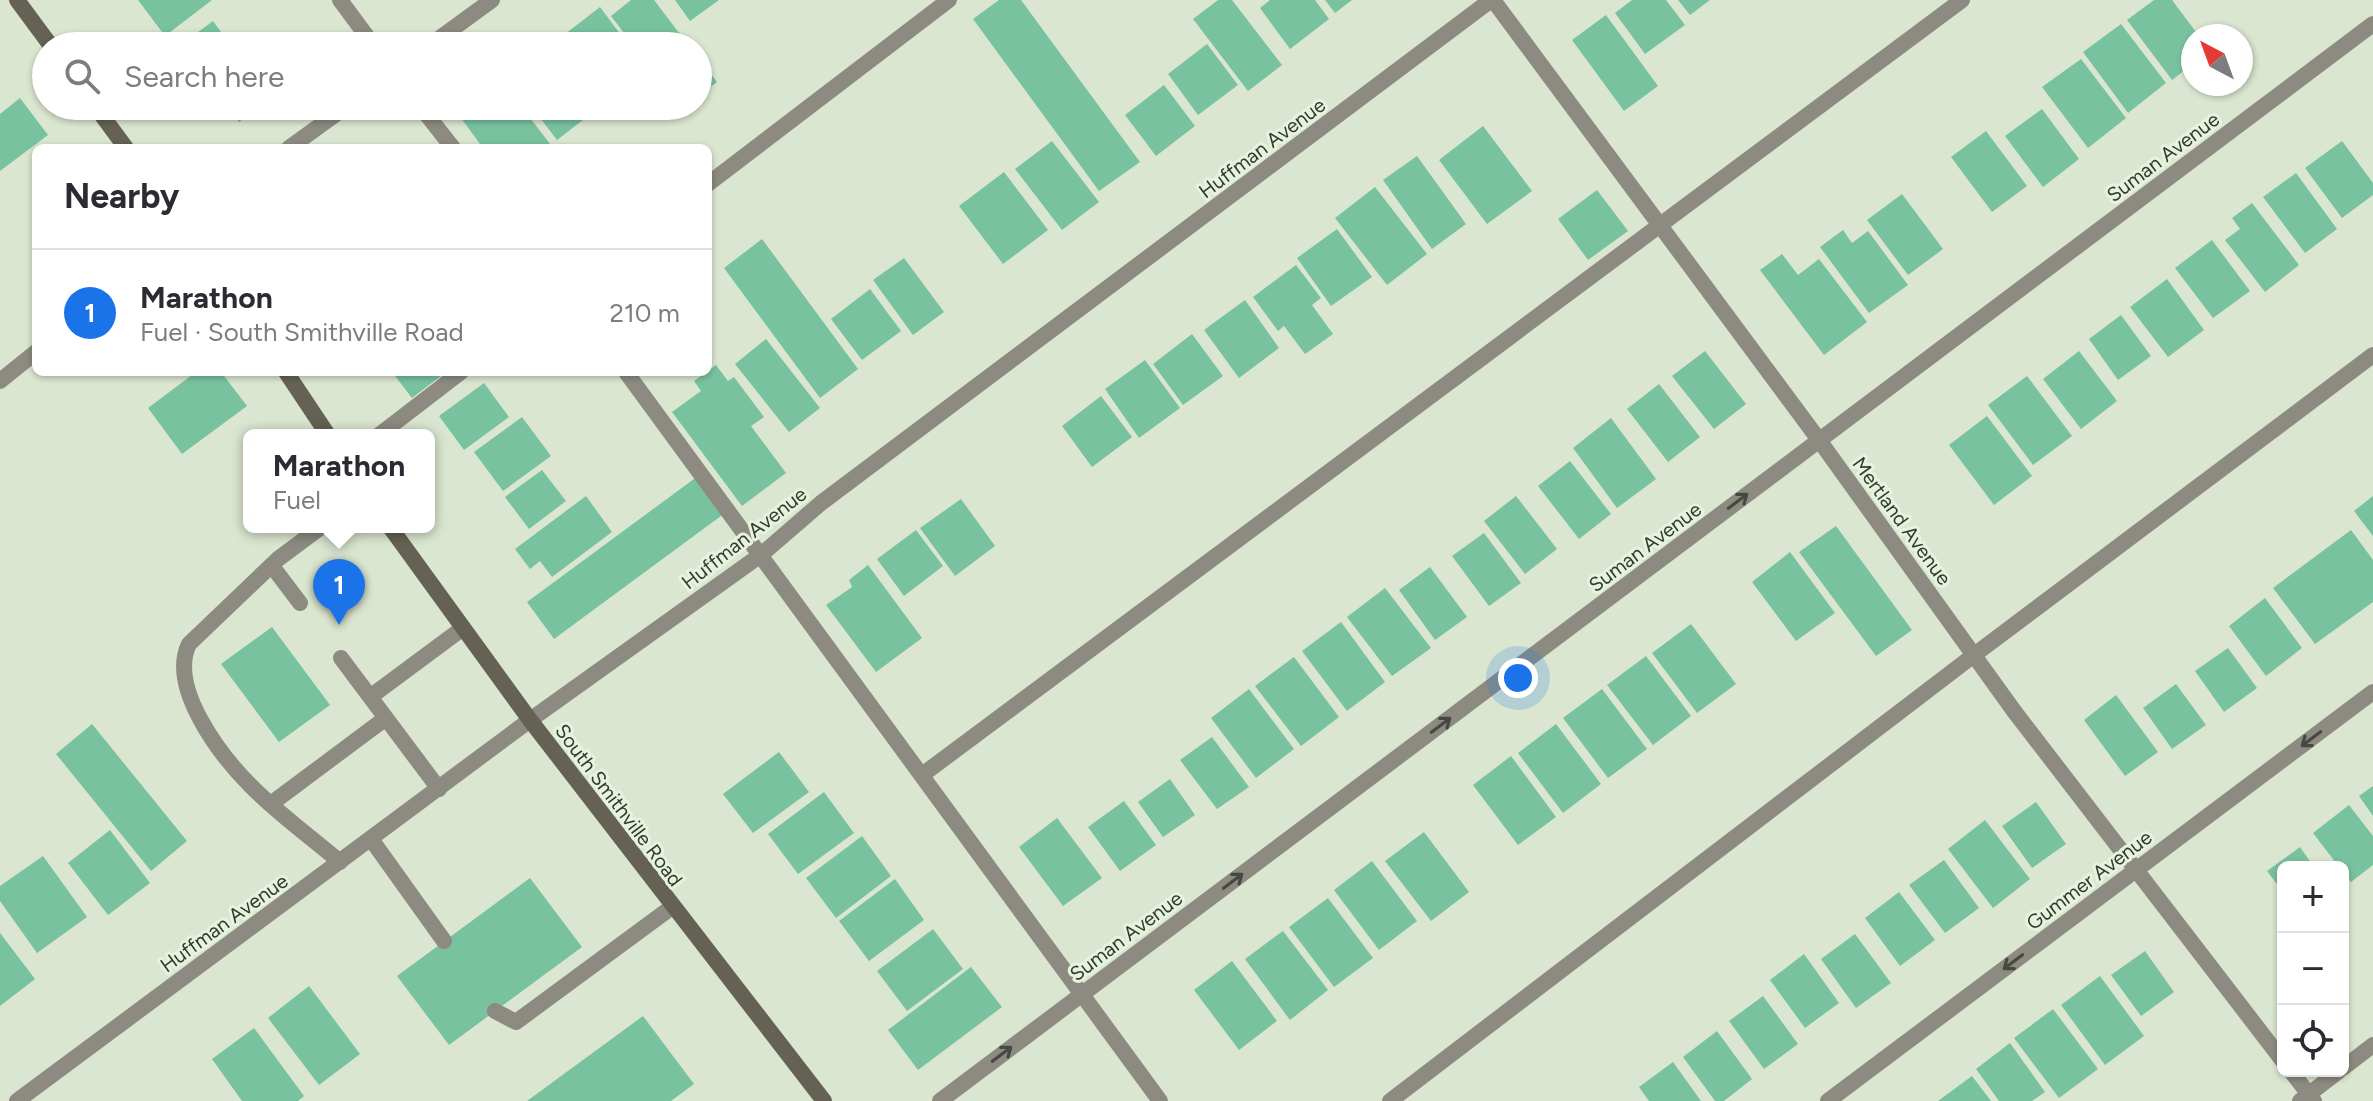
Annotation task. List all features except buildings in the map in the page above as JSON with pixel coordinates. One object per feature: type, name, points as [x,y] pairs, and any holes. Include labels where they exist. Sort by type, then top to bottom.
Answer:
[{"type":"main road","points":[[17,0],[41,32]]},
{"type":"main road","points":[[105,120],[123,144]]},
{"type":"main road","points":[[289,376],[324,429]]},
{"type":"main road","name":"South Smithville Road","points":[[394,533],[530,720],[824,1101]]},
{"type":"street","points":[[340,0],[364,32]]},
{"type":"street","points":[[448,32],[492,0]]},
{"type":"street","points":[[712,181],[949,0]]},
{"type":"street","name":"Mertland Avenue","points":[[1492,0],[1819,440],[2014,711],[2277,1053]]},
{"type":"street","name":"Huffman Avenue","points":[[17,1101],[530,720],[762,554],[834,494],[1492,0]]},
{"type":"street","points":[[922,775],[1962,0]]},
{"type":"street","name":"Suman Avenue","points":[[940,1101],[2373,24]]},
{"type":"street","points":[[295,144],[328,120]]},
{"type":"street","points":[[431,120],[450,144]]},
{"type":"street","points":[[0,381],[32,355]]},
{"type":"street","points":[[1390,1101],[2373,355]]},
{"type":"street","points":[[387,429],[456,376]]},
{"type":"street","points":[[629,376],[1160,1101]]},
{"type":"street","points":[[313,533],[272,566],[189,644],[183,657],[183,675],[193,706],[215,742],[250,786],[340,862]]},
{"type":"street","points":[[272,566],[300,603]]},
{"type":"street","points":[[370,697],[463,628]]},
{"type":"street","points":[[341,658],[439,789]]},
{"type":"street","name":"Gummer Avenue","points":[[1828,1101],[2373,692]]},
{"type":"street","points":[[272,803],[386,718]]},
{"type":"street","points":[[371,839],[444,941]]},
{"type":"street","points":[[495,1011],[516,1022],[672,907]]},
{"type":"street","points":[[2349,1063],[2373,1045]]},
{"type":"street","points":[[2294,1077],[2307,1099],[2332,1077]]},
{"type":"place","name":"Marathon","points":[[339,625]]}]
